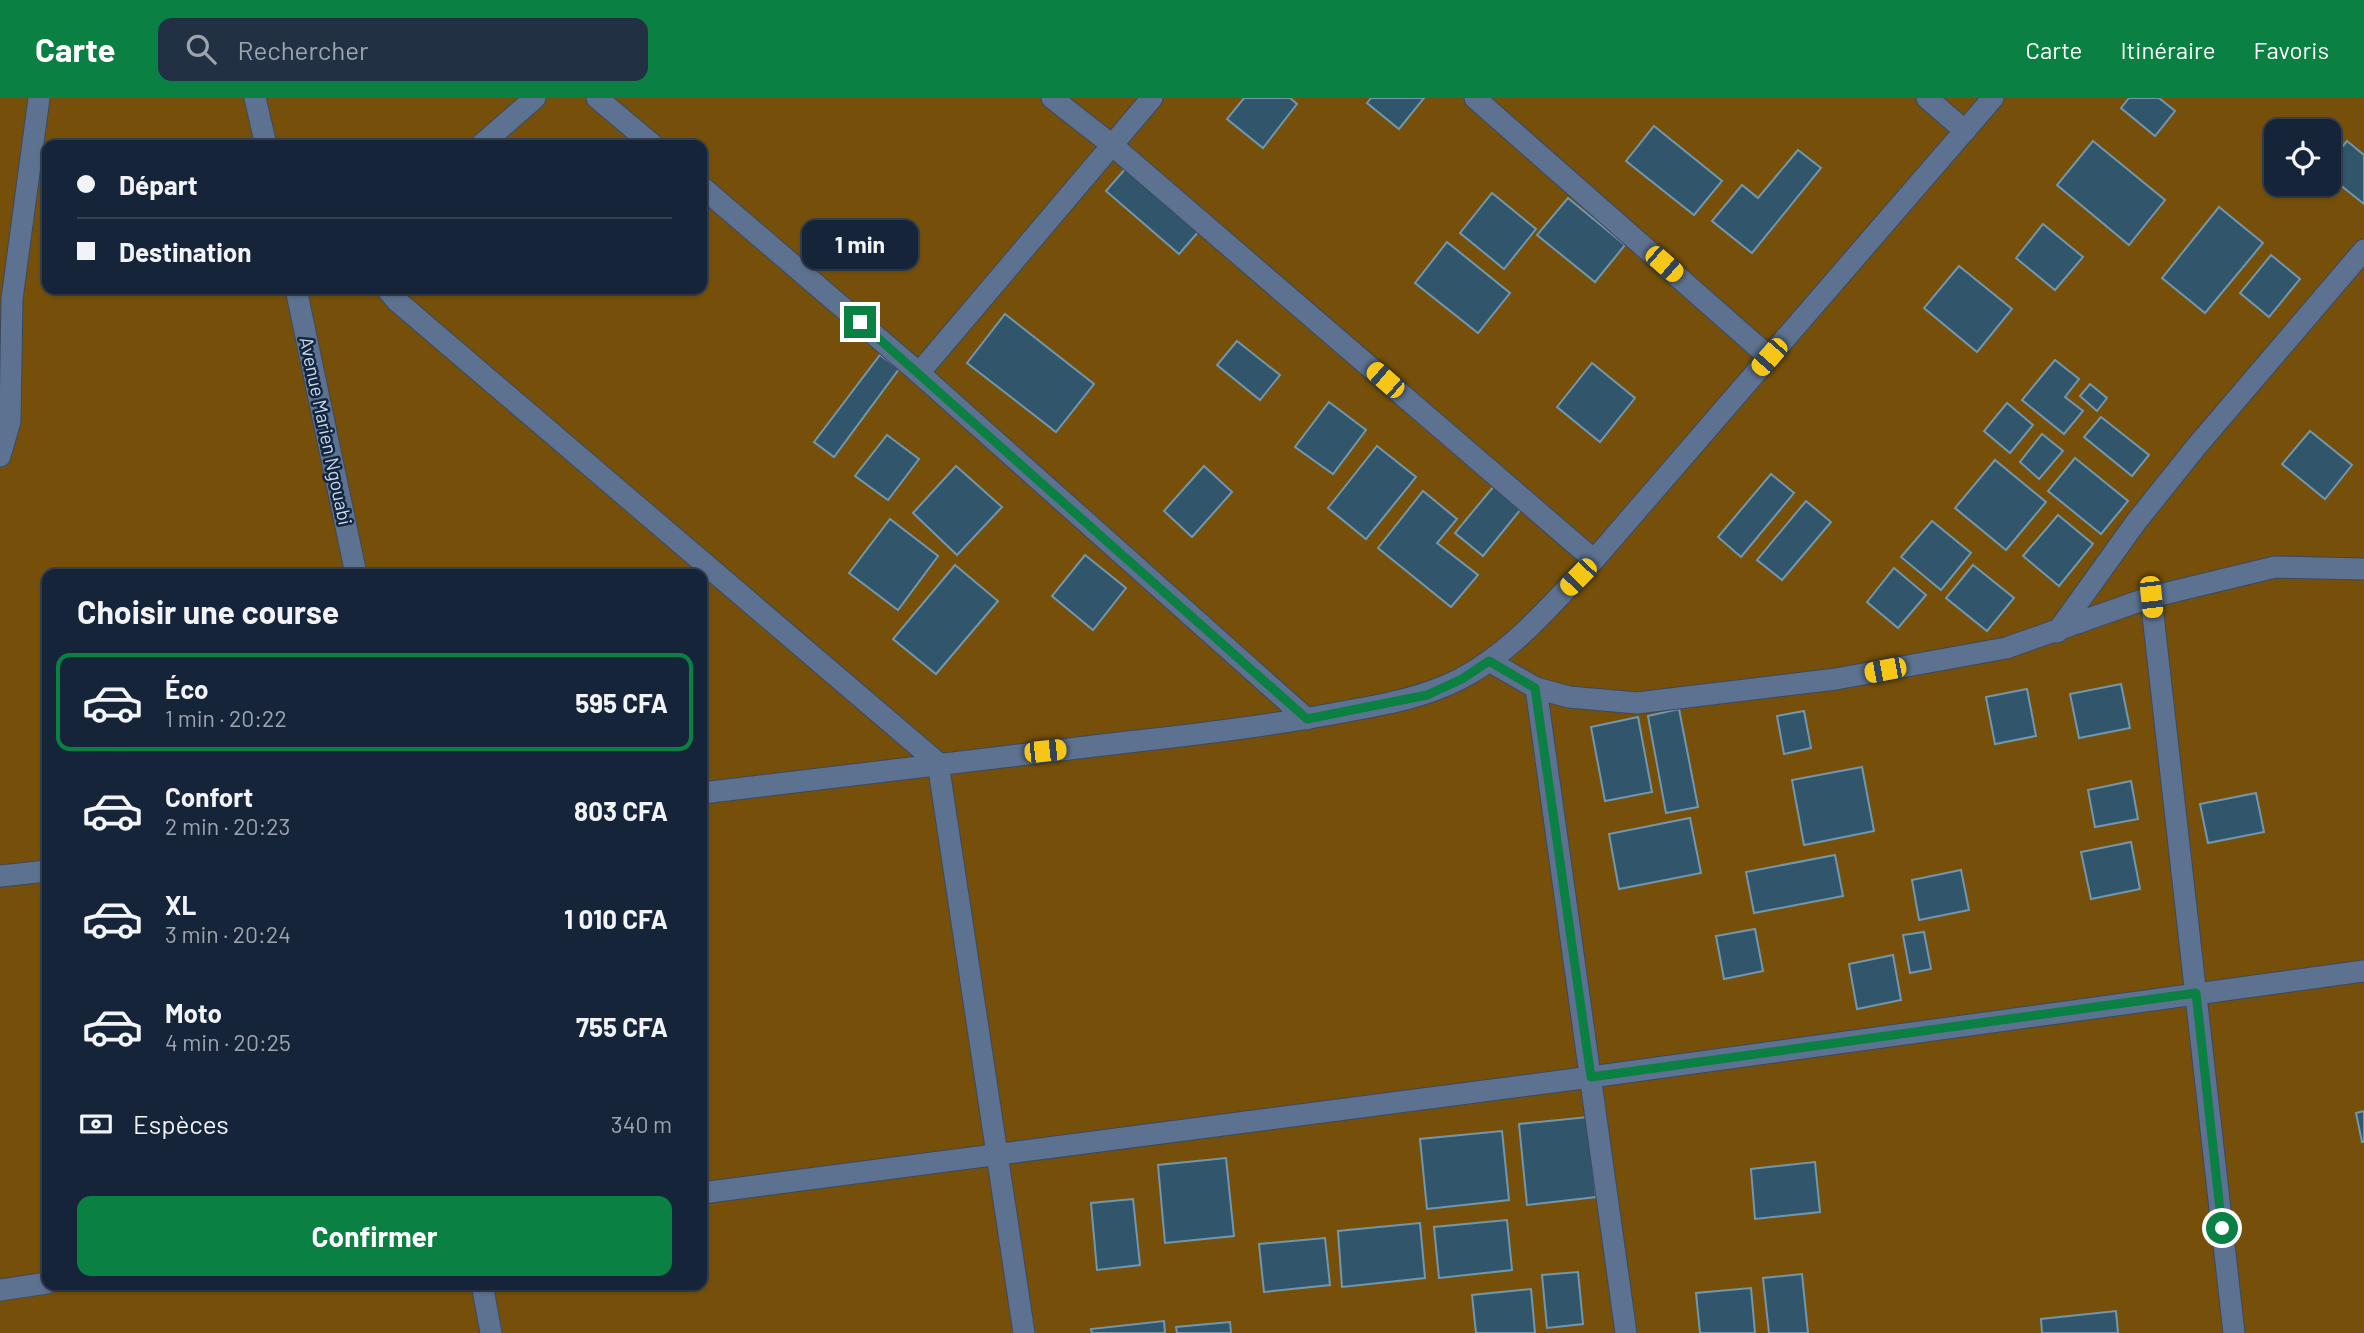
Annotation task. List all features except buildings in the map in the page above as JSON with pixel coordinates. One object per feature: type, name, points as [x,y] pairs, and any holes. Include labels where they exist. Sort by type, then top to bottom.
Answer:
[{"type":"street","points":[[0,456],[10,421],[12,299],[39,98]]},
{"type":"street","points":[[255,98],[265,140]]},
{"type":"street","points":[[487,140],[535,98]]},
{"type":"street","points":[[597,98],[647,140]]},
{"type":"street","points":[[1052,98],[1112,145],[1594,560]]},
{"type":"street","points":[[919,373],[1152,98]]},
{"type":"street","points":[[1475,98],[1769,357]]},
{"type":"street","points":[[1927,98],[1965,131]]},
{"type":"street","points":[[707,792],[939,763],[1205,734],[1307,719],[1427,695],[1462,679],[1489,661],[1530,626],[1594,560],[1993,98]]},
{"type":"street","points":[[707,191],[919,373],[1307,719]]},
{"type":"street","points":[[2057,632],[2136,522],[2196,447],[2364,250]]},
{"type":"street","name":"Avenue Marien Ngouabi","points":[[297,294],[355,569]]},
{"type":"street","points":[[391,294],[939,763],[1024,1333]]},
{"type":"street","points":[[1489,661],[1535,688],[1569,697],[1637,703],[1836,679],[2006,648],[2151,597],[2275,567],[2364,569]]},
{"type":"street","points":[[2151,597],[2234,1333]]},
{"type":"street","points":[[1535,688],[1626,1333]]},
{"type":"street","points":[[0,876],[42,872]]},
{"type":"street","points":[[707,1192],[1591,1077],[2364,971]]},
{"type":"street","points":[[0,1290],[42,1284]]},
{"type":"street","points":[[483,1290],[491,1333]]},
{"type":"shaded area","points":[[0,98],[2364,98],[2364,1333],[0,1333]]},
{"type":"route","points":[[860,322],[1307,719],[1427,695],[1462,679],[1489,661],[1535,688],[1591,1077],[2196,993],[2222,1228]]}]
